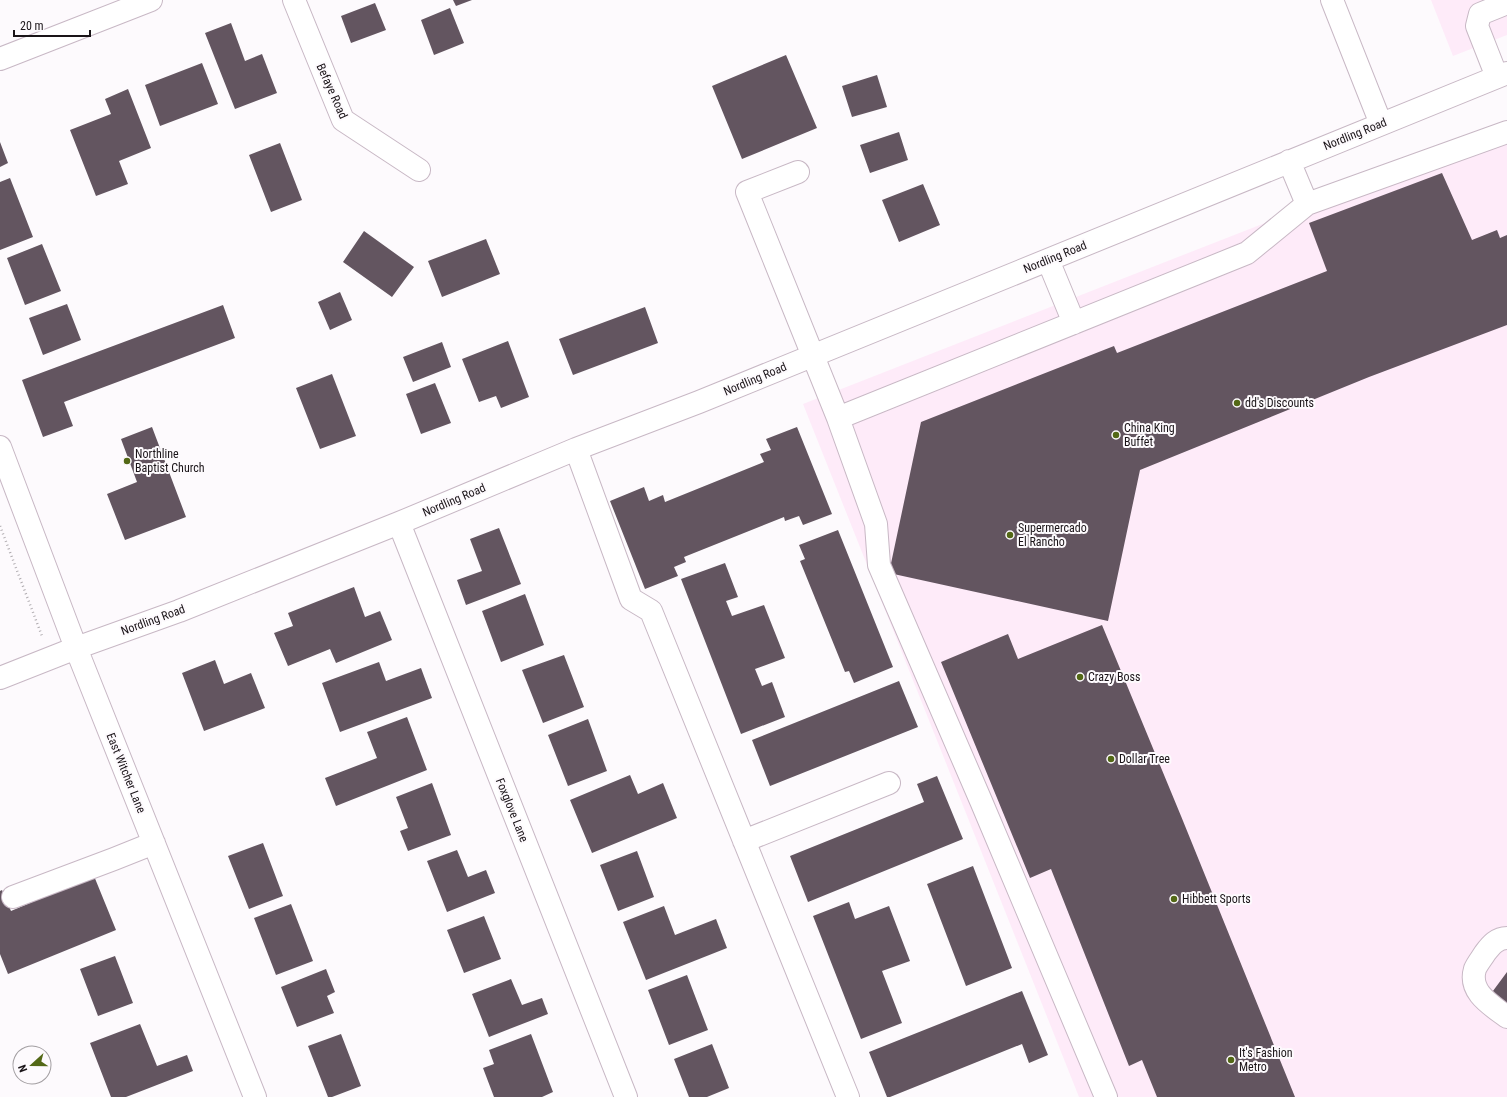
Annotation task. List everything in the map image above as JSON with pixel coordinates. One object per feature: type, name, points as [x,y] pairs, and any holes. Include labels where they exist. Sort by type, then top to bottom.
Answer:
[{"type":"street","points":[[0,59],[151,0]]},
{"type":"street","name":"Befaye Road","points":[[294,0],[343,120],[419,170]]},
{"type":"street","points":[[1332,0],[1381,124]]},
{"type":"street","points":[[1502,75],[1476,26],[1480,14],[1507,3]]},
{"type":"street","name":"Nordling Road","points":[[0,678],[179,610],[399,523],[576,449],[699,402],[1502,75]]},
{"type":"street","points":[[838,418],[1247,253],[1307,204],[1507,132]]},
{"type":"street","points":[[1289,161],[1307,204]]},
{"type":"street","points":[[798,172],[747,192],[838,418],[876,524],[878,565],[981,801],[1106,1097]]},
{"type":"street","points":[[1048,260],[1074,323]]},
{"type":"street","name":"East Witcher Lane","points":[[0,447],[76,648],[255,1097]]},
{"type":"street","points":[[576,449],[631,599],[651,611],[848,1097]]},
{"type":"street","name":"Foxglove Lane","points":[[399,523],[626,1097]]},
{"type":"street","points":[[744,841],[889,783]]},
{"type":"street","points":[[13,897],[154,843]]},
{"type":"street","points":[[1507,938],[1500,938],[1491,945],[1475,968],[1474,984],[1482,997],[1507,1016]]},
{"type":"path","points":[[0,526],[43,638]]},
{"type":"shaded area","points":[[1431,0],[1507,0],[1507,35],[1453,56]]},
{"type":"shaded area","points":[[1507,128],[1507,1097],[1079,1097],[803,404]]},
{"type":"building","points":[[453,0],[472,0],[456,6]]},
{"type":"building","points":[[375,3],[386,30],[351,43],[341,16]]},
{"type":"building","points":[[450,8],[464,43],[434,55],[421,20]]},
{"type":"building","points":[[231,23],[245,61],[262,54],[277,93],[235,109],[205,33]]},
{"type":"building","points":[[786,55],[817,128],[742,159],[712,86]]},
{"type":"building","points":[[202,63],[218,104],[160,126],[145,85]]},
{"type":"building","points":[[877,75],[887,107],[852,117],[842,86]]},
{"type":"building","points":[[128,89],[151,148],[119,161],[128,184],[96,196],[70,130],[111,114],[105,99]]},
{"type":"building","points":[[899,132],[908,160],[870,173],[860,145]]},
{"type":"building","points":[[0,142],[8,163],[0,167]]},
{"type":"building","points":[[280,143],[302,200],[271,212],[249,155]]},
{"type":"building","points":[[1442,173],[1472,240],[1497,230],[1500,238],[1507,235],[1507,325],[1369,377],[1140,470],[1108,621],[889,573],[921,422],[1114,346],[1117,353],[1327,271],[1309,223]]},
{"type":"building","points":[[10,178],[33,237],[0,250],[0,182]]},
{"type":"building","points":[[923,184],[940,225],[899,242],[882,200]]},
{"type":"building","points":[[364,231],[414,267],[392,297],[343,262]]},
{"type":"building","points":[[486,239],[500,274],[442,297],[428,261]]},
{"type":"building","points":[[42,244],[61,291],[25,305],[7,258]]},
{"type":"building","points":[[340,292],[352,320],[330,330],[318,302]]},
{"type":"building","points":[[67,304],[81,340],[43,355],[29,318]]},
{"type":"building","points":[[223,305],[235,338],[64,402],[73,426],[43,437],[22,380]]},
{"type":"building","points":[[645,307],[658,343],[573,375],[559,339]]},
{"type":"building","points":[[508,341],[529,397],[501,408],[496,396],[479,402],[462,359]]},
{"type":"building","points":[[442,342],[451,367],[413,382],[403,357]]},
{"type":"building","points":[[332,374],[356,436],[320,449],[296,388]]},
{"type":"building","points":[[435,383],[451,423],[421,434],[406,394]]},
{"type":"building","points":[[152,427],[186,517],[125,540],[107,494],[137,482],[121,439]]},
{"type":"building","points":[[797,427],[832,514],[803,525],[799,516],[785,521],[784,517],[684,557],[686,562],[674,567],[678,576],[645,589],[610,501],[644,487],[649,501],[663,495],[665,502],[764,462],[760,454],[771,450],[766,439]]},
{"type":"building","points":[[499,528],[521,584],[466,605],[457,580],[482,571],[470,539]]},
{"type":"building","points":[[838,530],[893,667],[854,683],[849,671],[845,672],[800,561],[805,559],[799,545]]},
{"type":"building","points":[[725,563],[738,597],[726,601],[732,616],[764,605],[785,658],[755,669],[762,686],[772,682],[785,717],[741,734],[681,579]]},
{"type":"building","points":[[354,587],[365,617],[380,611],[392,640],[336,663],[330,649],[288,666],[274,633],[293,626],[288,613]]},
{"type":"building","points":[[525,594],[544,645],[501,662],[482,611]]},
{"type":"building","points":[[1102,625],[1295,1097],[1157,1097],[1142,1060],[1129,1066],[1051,869],[1030,878],[941,662],[1008,634],[1018,659]]},
{"type":"building","points":[[564,655],[584,707],[543,723],[522,670]]},
{"type":"building","points":[[215,660],[224,684],[251,673],[265,708],[204,731],[182,673]]},
{"type":"building","points":[[379,662],[386,681],[421,668],[432,698],[340,732],[322,683]]},
{"type":"building","points":[[899,681],[918,727],[770,786],[752,740]]},
{"type":"building","points":[[407,717],[427,770],[336,806],[325,778],[377,758],[367,732]]},
{"type":"building","points":[[588,719],[607,771],[568,786],[548,735]]},
{"type":"building","points":[[630,775],[638,794],[663,783],[677,818],[592,853],[570,800]]},
{"type":"building","points":[[937,776],[963,839],[808,902],[790,856],[924,802],[917,784]]},
{"type":"building","points":[[432,783],[451,835],[408,851],[400,831],[408,828],[396,797]]},
{"type":"building","points":[[263,843],[283,896],[249,909],[228,856]]},
{"type":"building","points":[[457,850],[468,877],[486,870],[495,893],[447,912],[427,861]]},
{"type":"building","points":[[637,851],[654,897],[618,911],[600,865]]},
{"type":"building","points":[[973,866],[1012,968],[966,986],[927,884]]},
{"type":"building","points":[[94,876],[116,930],[8,974],[0,954],[0,891],[2,890],[11,911]]},
{"type":"building","points":[[849,902],[855,919],[889,906],[910,961],[882,971],[902,1023],[861,1039],[813,916]]},
{"type":"building","points":[[291,904],[313,961],[276,975],[254,918]]},
{"type":"building","points":[[664,906],[675,935],[716,919],[727,948],[646,980],[623,922]]},
{"type":"building","points":[[484,916],[501,959],[464,973],[447,930]]},
{"type":"building","points":[[115,956],[133,1003],[98,1016],[80,969]]},
{"type":"building","points":[[326,969],[335,992],[327,996],[334,1013],[297,1027],[281,987]]},
{"type":"building","points":[[1507,972],[1507,1008],[1490,995]]},
{"type":"building","points":[[687,975],[708,1030],[669,1045],[648,990]]},
{"type":"building","points":[[511,979],[522,1005],[542,998],[548,1014],[489,1037],[472,994]]},
{"type":"building","points":[[1022,991],[1048,1055],[1029,1063],[1022,1044],[887,1097],[869,1052]]},
{"type":"building","points":[[140,1024],[157,1066],[187,1055],[193,1071],[126,1097],[111,1097],[90,1043]]},
{"type":"building","points":[[341,1034],[361,1086],[332,1097],[328,1097],[308,1046]]},
{"type":"building","points":[[531,1034],[553,1092],[542,1097],[494,1097],[483,1068],[494,1064],[489,1050]]},
{"type":"building","points":[[712,1044],[729,1088],[707,1097],[689,1097],[674,1059]]},
{"type":"place","name":"dd's Discounts","points":[[1237,403]]},
{"type":"place","name":"China King Buffet","points":[[1116,435]]},
{"type":"place","name":"Northline Baptist Church","points":[[127,461]]},
{"type":"place","name":"Supermercado El Rancho","points":[[1010,535]]},
{"type":"place","name":"Crazy Boss","points":[[1080,677]]},
{"type":"place","name":"Dollar Tree","points":[[1111,759]]},
{"type":"place","name":"Hibbett Sports","points":[[1174,899]]},
{"type":"place","name":"It's Fashion Metro","points":[[1231,1060]]}]
